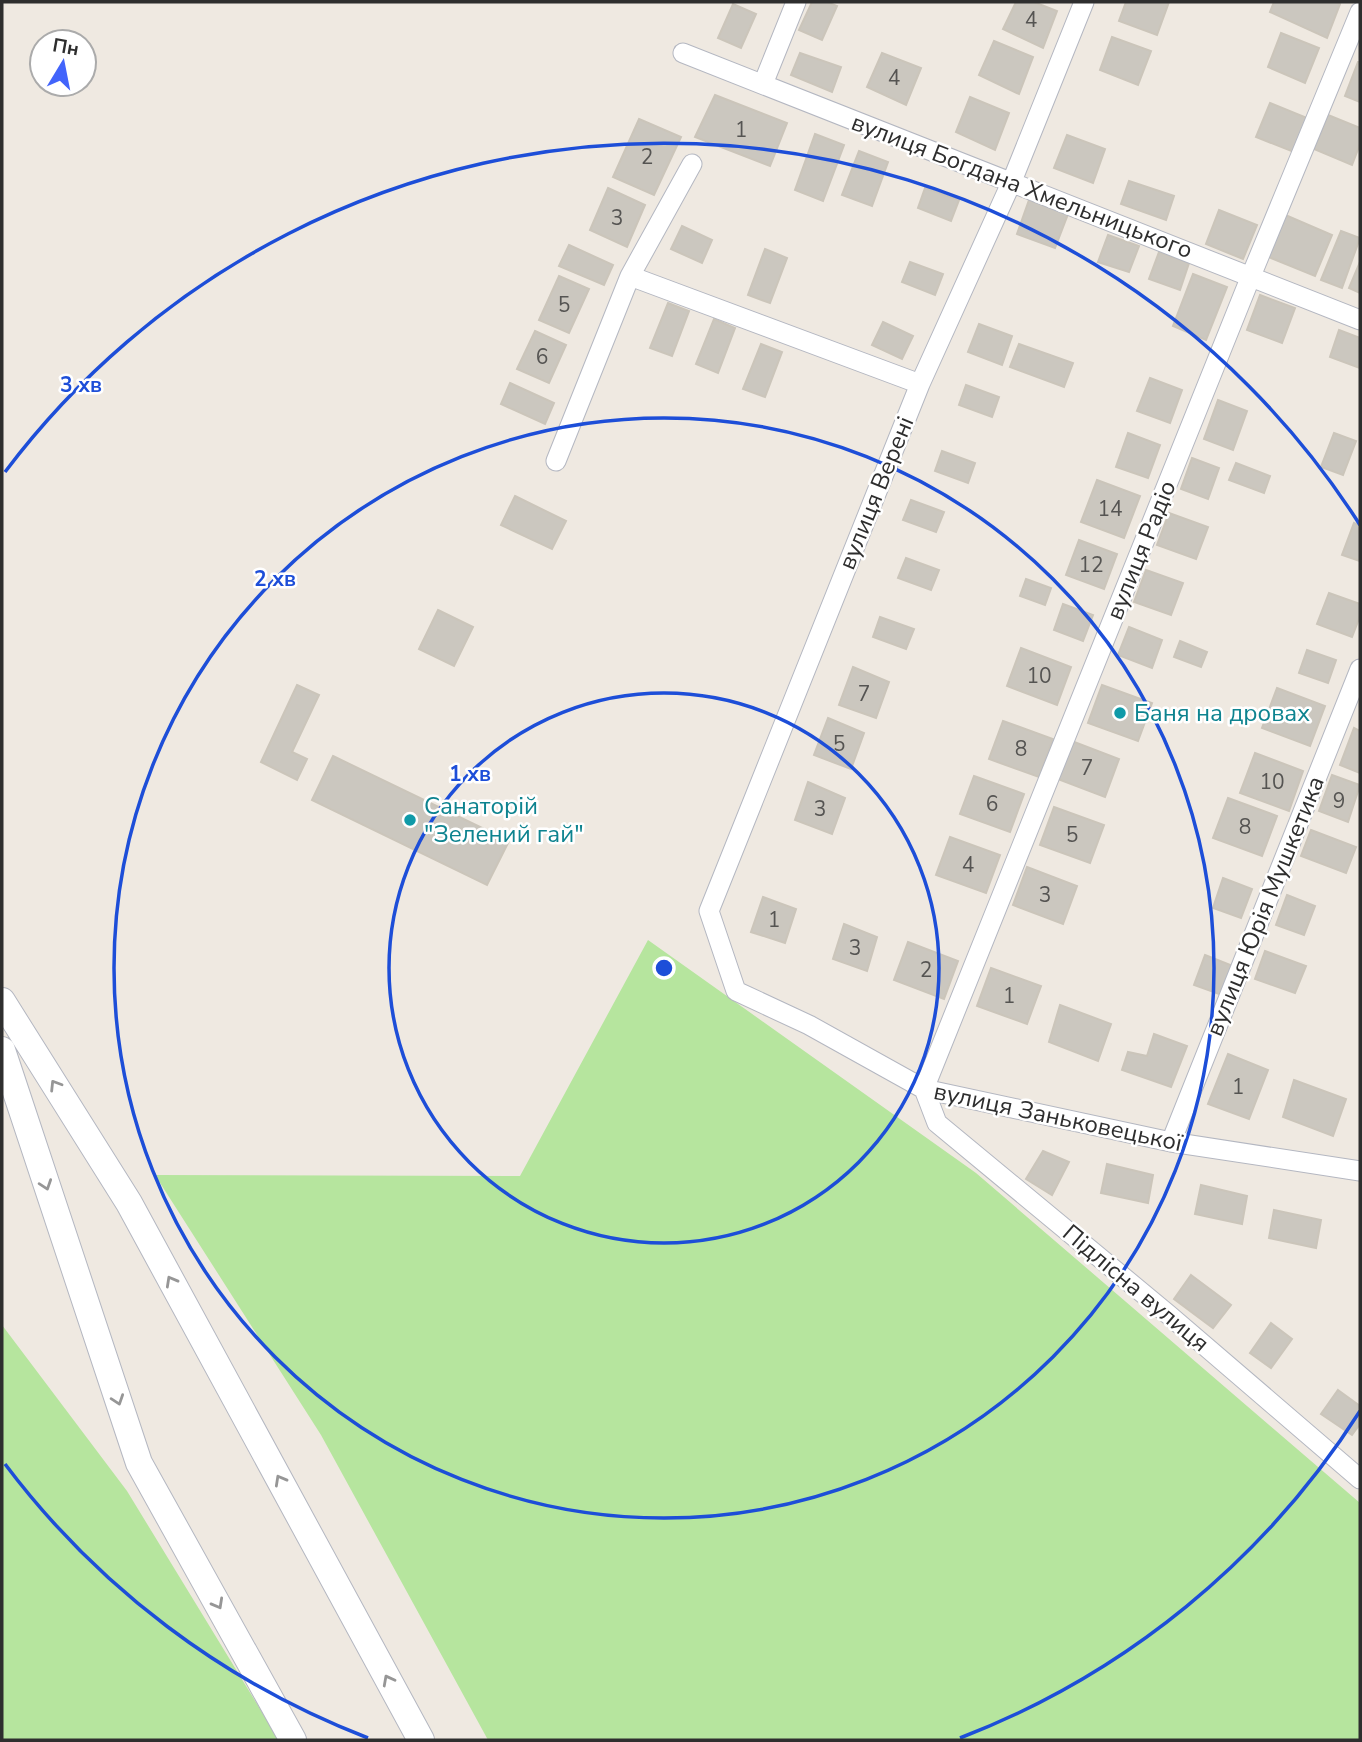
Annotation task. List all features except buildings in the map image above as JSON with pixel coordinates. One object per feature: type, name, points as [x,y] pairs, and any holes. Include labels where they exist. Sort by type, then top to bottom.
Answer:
[{"type":"main road","points":[[2,1001],[129,1203],[421,1740]]},
{"type":"main road","points":[[2,1050],[139,1463],[293,1740]]},
{"type":"street","points":[[763,85],[796,2]]},
{"type":"street","name":"вулиця Верені","points":[[736,991],[709,911],[920,384],[1012,181],[1084,2]]},
{"type":"street","name":"вулиця Радіо","points":[[924,1089],[1360,12]]},
{"type":"street","name":"вулиця Богдана Хмельницького","points":[[683,53],[1360,320]]},
{"type":"street","points":[[555,461],[630,276],[692,164]]},
{"type":"street","points":[[630,276],[920,384]]},
{"type":"street","name":"вулиця Юрія Мушкетика","points":[[1171,1143],[1360,669]]},
{"type":"street","name":"вулиця Заньковецької","points":[[736,991],[809,1025],[924,1089],[1171,1143],[1360,1171]]},
{"type":"street","name":"Підлісна вулиця","points":[[924,1089],[937,1123],[1360,1479]]},
{"type":"green space","points":[[648,940],[976,1173],[1360,1503],[1360,1740],[488,1740],[321,1435],[155,1175],[520,1176]]},
{"type":"green space","points":[[2,1325],[127,1491],[279,1740],[2,1740]]},
{"type":"place","name":"Баня на дровах","points":[[1120,713]]},
{"type":"place","name":"Санаторій \"Зелений гай\"","points":[[410,820]]}]
